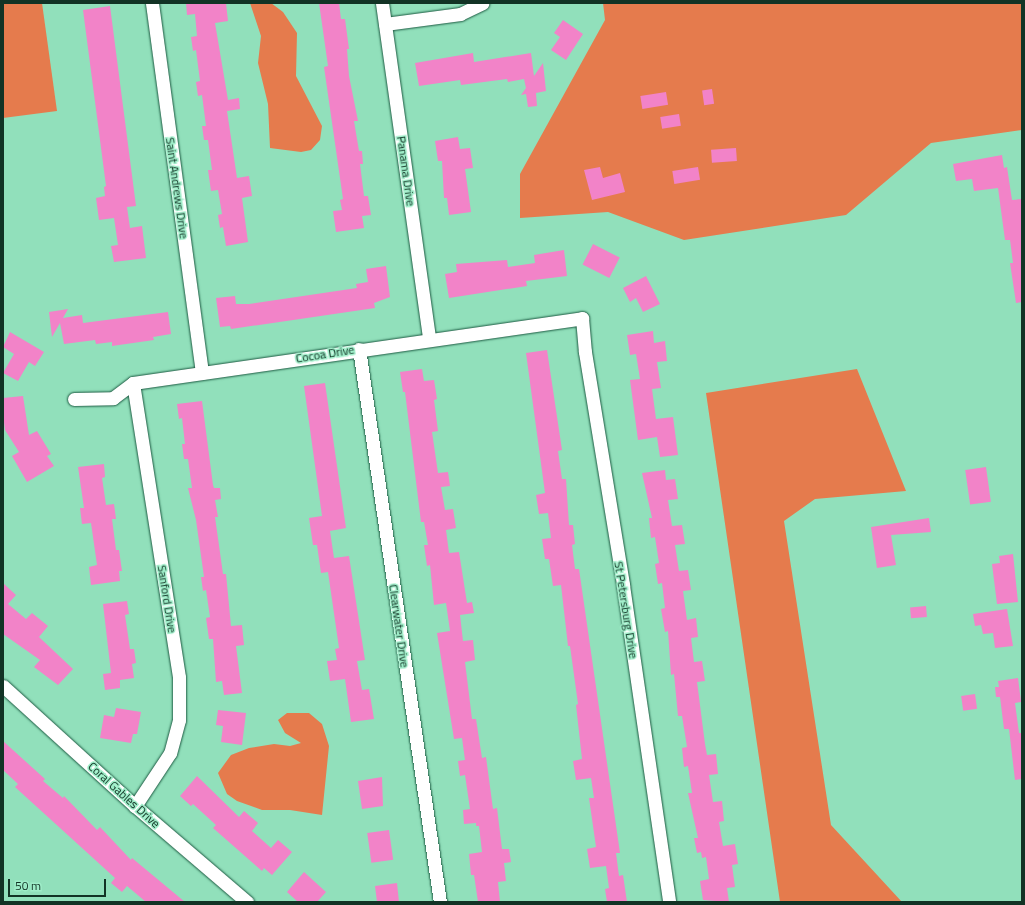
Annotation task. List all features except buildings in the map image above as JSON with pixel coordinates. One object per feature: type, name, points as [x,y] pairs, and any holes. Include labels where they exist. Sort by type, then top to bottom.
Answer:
[{"type":"street","name":"Saint Andrews Drive","points":[[152,3],[202,373]]},
{"type":"street","name":"Panama Drive","points":[[382,3],[429,339]]},
{"type":"street","points":[[385,24],[460,14],[483,3]]},
{"type":"street","name":"Cocoa Drive","points":[[74,399],[113,398],[133,383],[359,349],[582,318]]},
{"type":"street","name":"St Petersburg Drive","points":[[582,318],[585,352],[623,585],[669,902]]},
{"type":"street","name":"Clearwater Drive","points":[[359,349],[440,902]]},
{"type":"street","name":"Sanford Drive","points":[[133,383],[179,677],[179,720],[170,753],[134,806]]},
{"type":"street","name":"Coral Gables Drive","points":[[3,686],[134,806],[246,902]]},
{"type":"shaded area","points":[[3,3],[42,3],[57,111],[3,118]]},
{"type":"shaded area","points":[[250,3],[271,3],[283,12],[297,33],[296,76],[322,126],[320,140],[311,150],[301,152],[270,148],[268,104],[258,63],[261,36]]},
{"type":"shaded area","points":[[603,3],[1022,3],[1022,130],[931,143],[846,215],[684,240],[608,212],[520,218],[520,174],[605,20]]},
{"type":"shaded area","points":[[857,369],[906,491],[815,499],[784,521],[831,825],[902,902],[780,902],[706,393]]},
{"type":"shaded area","points":[[287,713],[309,713],[322,724],[329,746],[322,815],[290,810],[262,810],[237,801],[227,794],[218,773],[231,755],[249,748],[274,744],[290,746],[301,743],[285,733],[278,720]]}]
